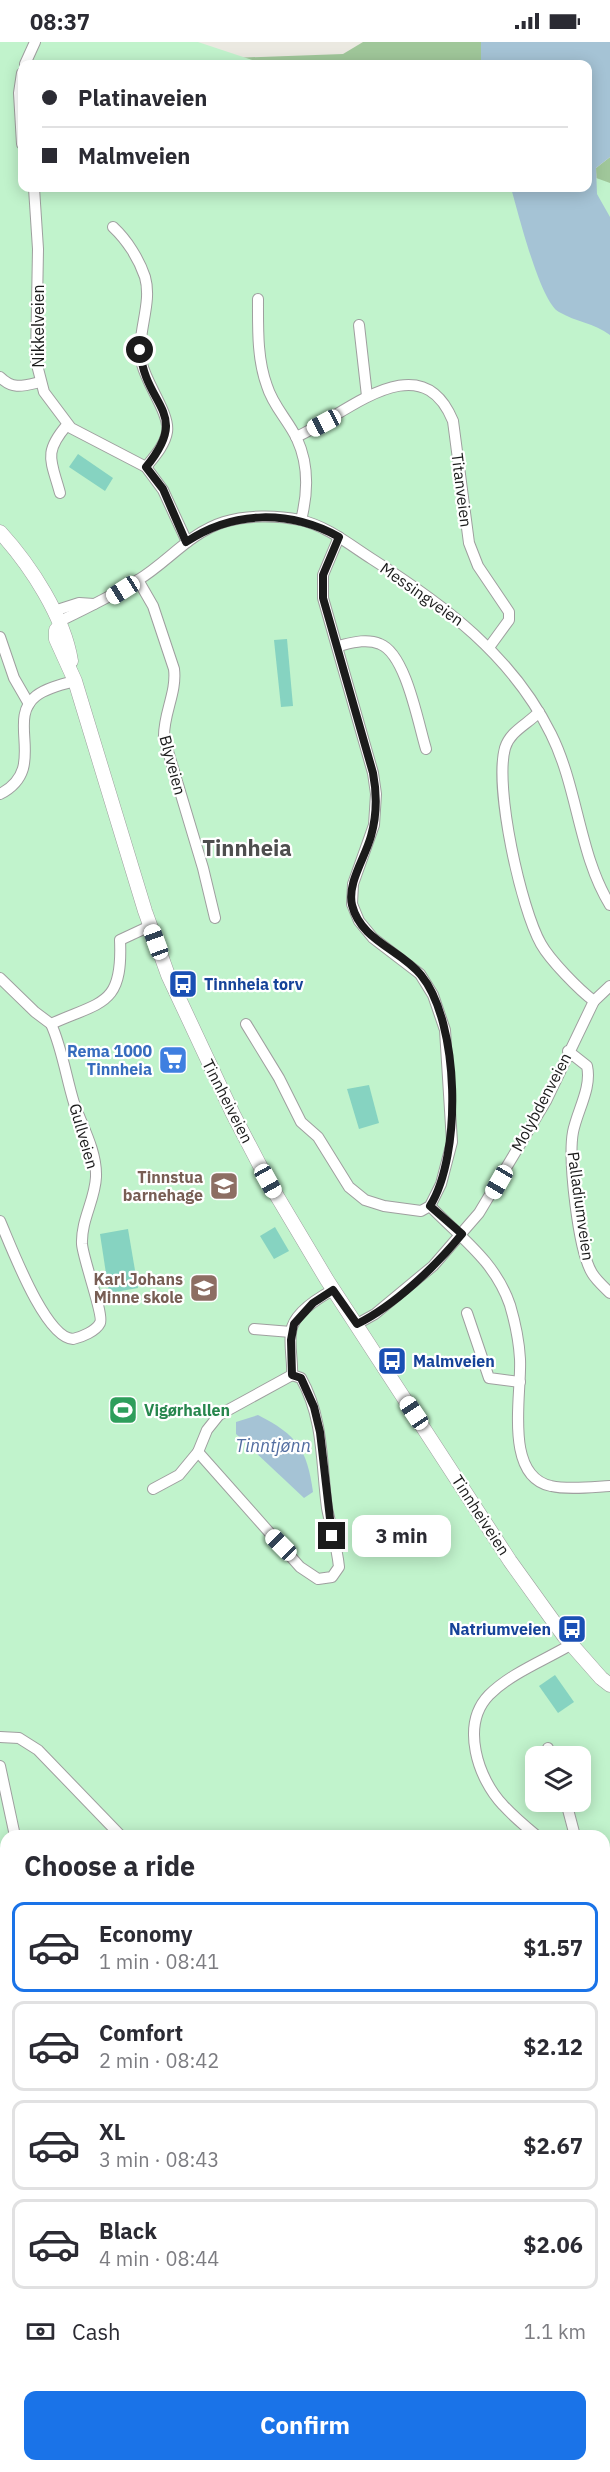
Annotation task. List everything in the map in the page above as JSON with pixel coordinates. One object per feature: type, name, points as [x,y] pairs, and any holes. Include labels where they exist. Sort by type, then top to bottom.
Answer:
[{"type":"street","points":[[27,60],[34,42]]},
{"type":"street","name":"Nikkelveien","points":[[34,192],[38,239],[36,362],[40,382],[48,400],[67,425],[146,467],[163,489],[186,542]]},
{"type":"street","points":[[113,227],[134,254],[145,278],[147,289],[140,337],[141,362],[148,386],[166,419],[165,441],[146,467]]},
{"type":"street","points":[[258,299],[258,337],[264,377],[273,401],[296,437],[307,478],[306,503],[301,520]]},
{"type":"street","points":[[359,325],[367,396]]},
{"type":"street","points":[[0,377],[8,385],[17,387],[40,382]]},
{"type":"street","name":"Titanveien","points":[[296,437],[367,396],[395,386],[414,387],[436,396],[449,412],[456,434],[469,543],[478,566],[508,612],[509,620],[490,646]]},
{"type":"street","points":[[60,493],[50,450],[55,439],[67,425]]},
{"type":"street","name":"Messingveien","points":[[57,620],[80,603],[94,604],[138,580],[202,532],[236,520],[263,517],[301,520],[339,537],[455,616],[490,646],[522,686],[560,752],[596,878],[610,905]]},
{"type":"street","name":"Tinnheiveien","points":[[0,532],[27,565],[57,620],[56,639],[75,681],[150,926],[176,993],[233,1114],[288,1216],[333,1290],[510,1561],[572,1644],[601,1678],[610,1685]]},
{"type":"street","points":[[246,1024],[279,1078],[301,1122],[318,1137],[349,1187],[365,1200],[384,1206],[421,1211],[430,1206],[441,1184],[452,1142],[445,1030],[433,995],[420,974],[373,938],[359,921],[352,904],[353,884],[374,825],[375,785],[323,598],[323,575],[339,537]]},
{"type":"street","name":"Blyveien","points":[[138,580],[153,606],[174,669],[175,680],[164,727],[164,738],[200,858],[215,918]]},
{"type":"street","points":[[0,637],[14,678],[29,704]]},
{"type":"street","points":[[338,646],[372,642],[387,648],[395,656],[404,674],[426,749]]},
{"type":"street","points":[[0,794],[17,782],[23,771],[26,761],[25,726],[29,704],[42,692],[75,681]]},
{"type":"street","points":[[539,712],[514,732],[505,748],[504,792],[509,829],[517,871],[536,935],[548,955],[594,1001]]},
{"type":"street","points":[[0,978],[35,1012],[51,1024],[106,1000],[118,980],[120,940],[150,926]]},
{"type":"street","name":"Molybdenveien","points":[[357,1324],[396,1298],[433,1266],[462,1234],[490,1197],[537,1116],[594,1001],[610,986]]},
{"type":"street","name":"Gullveien","points":[[0,1221],[36,1300],[58,1334],[73,1339],[94,1329],[100,1323],[101,1312],[90,1282],[82,1245],[82,1232],[95,1188],[96,1174],[90,1147],[51,1024]]},
{"type":"street","name":"Palladiumveien","points":[[568,1051],[587,1066],[589,1075],[576,1119],[571,1150],[584,1250],[591,1272],[610,1293]]},
{"type":"street","points":[[430,1206],[462,1234],[493,1272],[506,1294],[519,1345],[519,1446],[526,1467],[532,1476],[550,1486],[610,1486]]},
{"type":"street","points":[[292,1375],[291,1332],[302,1313],[333,1290]]},
{"type":"street","points":[[467,1313],[489,1378],[520,1382]]},
{"type":"street","points":[[254,1329],[291,1332]]},
{"type":"street","points":[[153,1489],[179,1474],[198,1452],[207,1430],[219,1415],[292,1375],[301,1378],[320,1432],[327,1506],[339,1567],[332,1577],[318,1579],[300,1567],[198,1452]]},
{"type":"street","points":[[530,1830],[503,1806],[489,1784],[474,1743],[475,1723],[482,1704],[491,1693],[572,1644]]},
{"type":"street","points":[[0,1737],[19,1738],[38,1750],[116,1830]]},
{"type":"street","points":[[0,1766],[14,1830]]},
{"type":"street","points":[[569,1812],[573,1830]]},
{"type":"green space","points":[[0,42],[198,42],[252,60],[18,60],[18,192],[592,192],[592,176],[610,183],[610,1830],[0,1830]]},
{"type":"green space","points":[[363,42],[481,42],[481,60],[208,60],[343,54]]},
{"type":"green space","points":[[610,157],[610,217],[597,194],[596,168]]},
{"type":"shaded area","points":[[78,454],[113,478],[105,491],[69,467]]},
{"type":"shaded area","points":[[287,639],[293,706],[281,707],[274,640]]},
{"type":"shaded area","points":[[369,1085],[379,1123],[359,1129],[347,1089]]},
{"type":"shaded area","points":[[275,1227],[289,1251],[274,1259],[260,1236]]},
{"type":"shaded area","points":[[128,1229],[138,1288],[109,1293],[100,1234]]},
{"type":"shaded area","points":[[555,1675],[574,1702],[558,1713],[539,1686]]},
{"type":"water","points":[[481,42],[610,42],[610,157],[596,168],[597,194],[610,217],[610,335],[559,312],[552,305],[537,275],[512,192],[592,192],[592,60],[481,60]]},
{"type":"water","name":"Tinntjønn","points":[[258,1415],[282,1429],[298,1445],[303,1454],[311,1477],[313,1492],[304,1498],[236,1434],[236,1422]]},
{"type":"place","name":"Tinnheia torv","points":[[183,984]]},
{"type":"place","name":"Rema 1000 Tinnheia","points":[[173,1060]]},
{"type":"place","name":"Tinnstua barnehage","points":[[224,1186]]},
{"type":"place","name":"Karl Johans Minne skole","points":[[204,1288]]},
{"type":"place","name":"Malmveien","points":[[392,1361]]},
{"type":"place","name":"Vigørhallen","points":[[123,1410]]},
{"type":"place","name":"Natriumveien","points":[[572,1629]]},
{"type":"district","name":"Tinnheia","points":[[247,847]]},
{"type":"route","points":[[140,350],[148,386],[162,409],[168,431],[165,441],[146,467],[163,489],[186,542],[224,522],[250,517],[301,520],[339,537],[323,575],[323,598],[373,773],[376,794],[374,825],[353,884],[352,904],[359,921],[373,938],[410,965],[427,984],[442,1017],[447,1042],[452,1142],[441,1184],[430,1206],[462,1234],[433,1266],[375,1314],[357,1324],[333,1290],[324,1294],[302,1313],[291,1329],[292,1375],[301,1378],[306,1387],[320,1432],[332,1536]]}]
